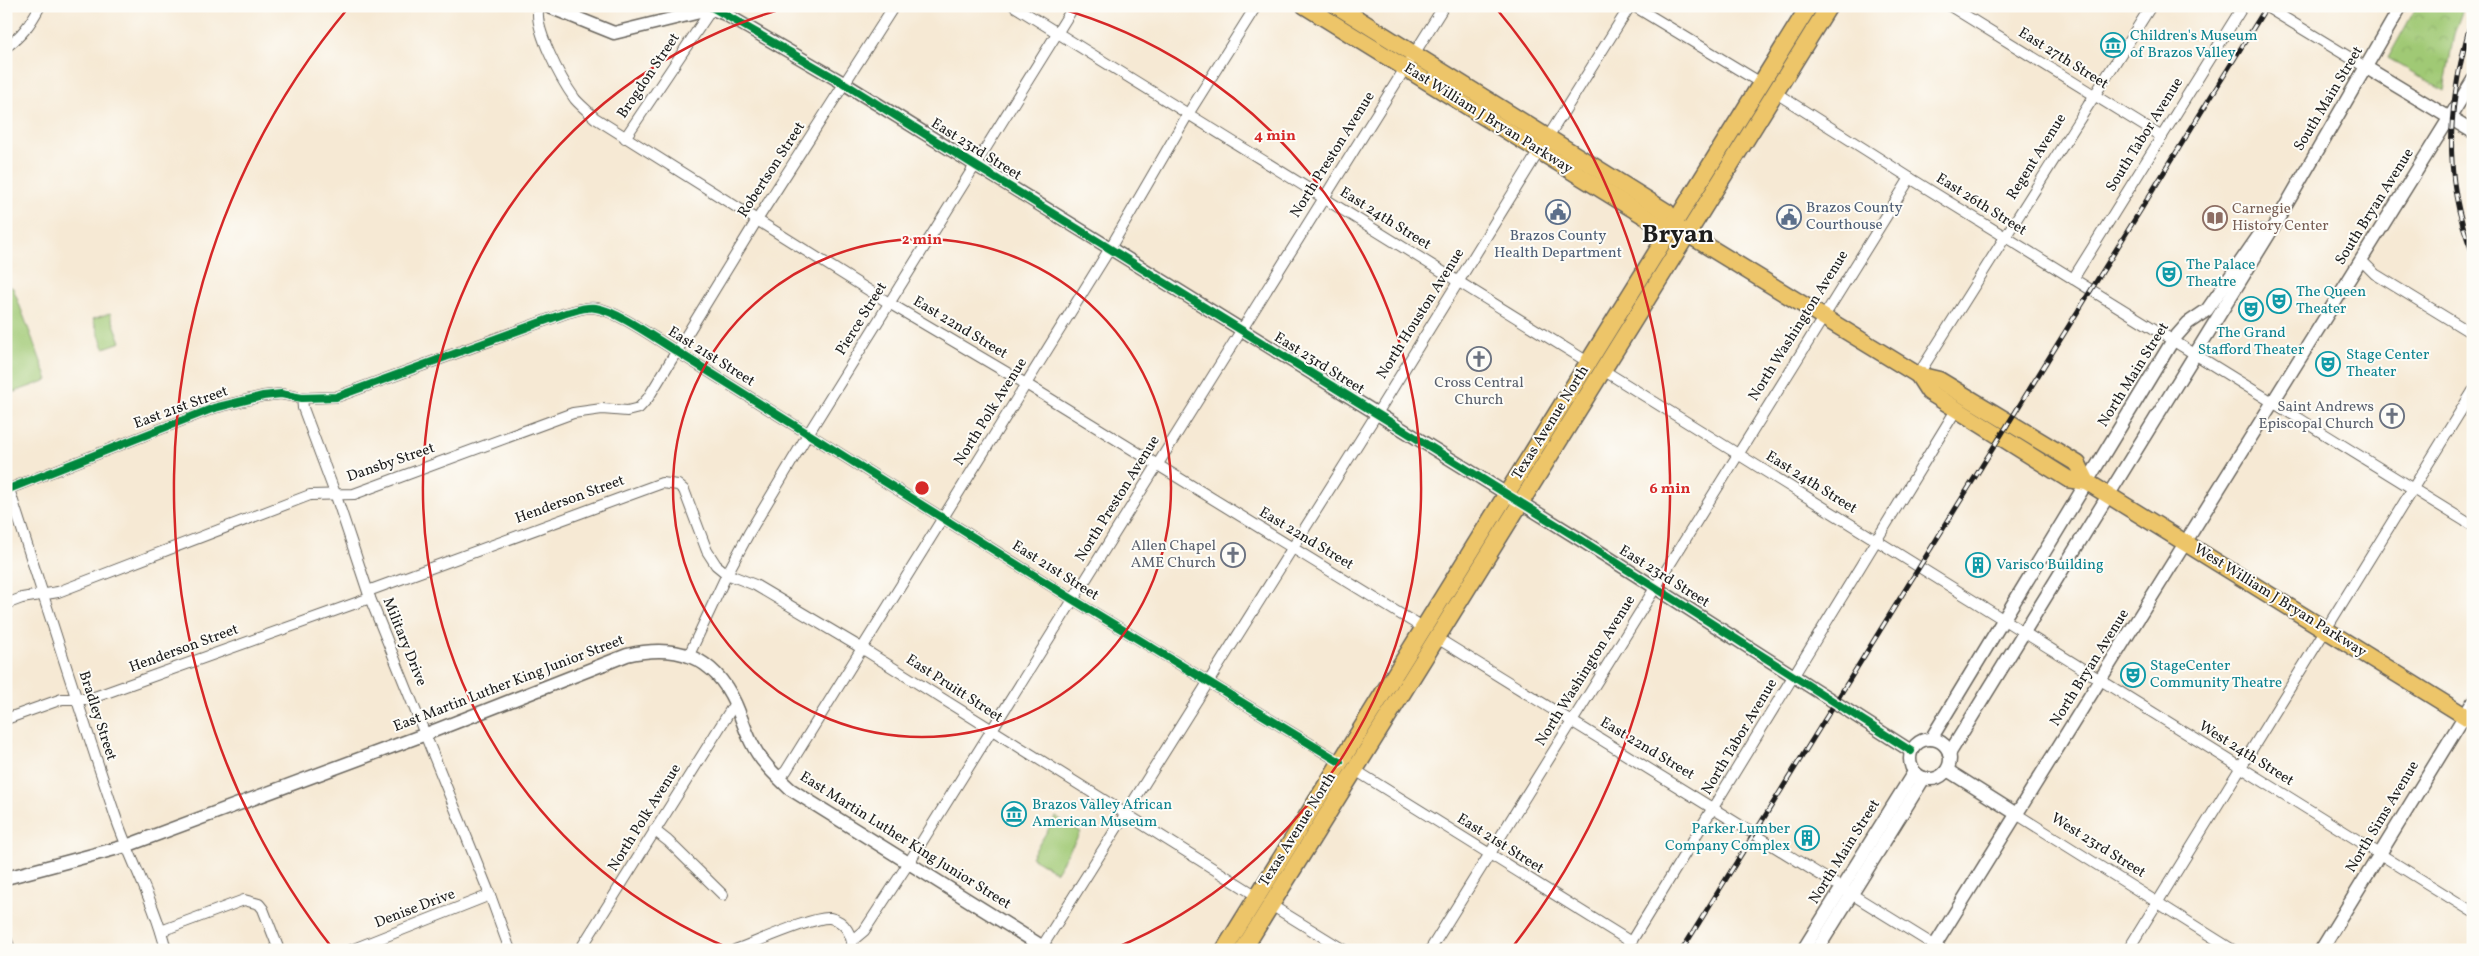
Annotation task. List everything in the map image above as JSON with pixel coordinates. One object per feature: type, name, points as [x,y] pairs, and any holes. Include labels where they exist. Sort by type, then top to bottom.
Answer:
[{"type":"main road","name":"East William J Bryan Parkway","points":[[1305,6],[1410,61],[1544,144],[1667,212],[1680,229],[1918,376],[1940,380],[2078,464],[2087,482]]},
{"type":"main road","name":"East William J Bryan Parkway","points":[[1337,6],[1410,61]]},
{"type":"main road","name":"Texas Avenue North","points":[[1224,950],[1423,628],[1603,370],[1761,83],[1809,6]]},
{"type":"main road","name":"Texas Avenue North","points":[[1243,950],[1437,638],[1588,362],[1776,92],[1829,6]]},
{"type":"main road","name":"East William J Bryan Parkway","points":[[1918,376],[1929,392],[1956,410],[2068,478],[2087,482]]},
{"type":"main road","name":"West William J Bryan Parkway","points":[[2087,482],[2327,630],[2470,713]]},
{"type":"street","points":[[6,47],[17,40],[31,23],[40,6]]},
{"type":"street","name":"East 22nd Street","points":[[539,6],[536,20],[564,83],[577,101],[595,118],[889,303],[1026,384],[1423,628]]},
{"type":"street","points":[[547,6],[614,33],[711,7]]},
{"type":"street","name":"Robertson Street","points":[[676,351],[757,220],[894,6]]},
{"type":"street","name":"East 24th Street","points":[[1014,6],[1588,362]]},
{"type":"street","name":"Pierce Street","points":[[689,655],[727,574],[808,434],[1074,6]]},
{"type":"street","name":"North Polk Avenue","points":[[778,778],[786,771],[863,649],[1109,250],[1188,114],[1256,6]]},
{"type":"street","name":"North Preston Avenue","points":[[852,945],[864,932],[992,731],[1072,599],[1444,6]]},
{"type":"street","name":"North Houston Avenue","points":[[1044,949],[1124,813],[1210,682],[1630,6]]},
{"type":"street","points":[[1634,6],[1761,83]]},
{"type":"street","name":"East 27th Street","points":[[1950,6],[2162,137]]},
{"type":"street","name":"Regent Avenue","points":[[1918,376],[2151,6]]},
{"type":"street","name":"South Tabor Avenue","points":[[2073,280],[2243,6]]},
{"type":"street","points":[[2265,6],[2473,132]]},
{"type":"street","name":"South Main Street","points":[[2284,207],[2367,68],[2401,6]]},
{"type":"street","name":"Brogdon Street","points":[[625,138],[711,7]]},
{"type":"street","name":"East 23rd Street","points":[[711,7],[845,84],[1241,332],[1514,499],[1911,751]]},
{"type":"street","name":"South Bryan Avenue","points":[[2272,402],[2473,80]]},
{"type":"street","name":"East 26th Street","points":[[1776,92],[2073,280],[2473,526]]},
{"type":"street","name":"North Washington Avenue","points":[[1430,950],[1736,454],[1910,178]]},
{"type":"street","points":[[1949,754],[1943,743],[1931,739],[1920,741],[1911,751],[1910,760],[1919,775],[1936,778],[1947,770],[1949,754],[2284,207]]},
{"type":"street","name":"North Main Street","points":[[1931,739],[2173,340],[2188,323],[2208,310],[2269,220],[2284,207]]},
{"type":"street","points":[[2361,260],[2376,274],[2473,334]]},
{"type":"street","name":"East 21st Street","points":[[8,489],[214,408],[262,396],[281,394],[302,398],[336,397],[566,313],[590,307],[611,312],[676,351],[1072,599],[1340,762]]},
{"type":"street","name":"Dansby Street","points":[[6,604],[22,598],[58,592],[310,495],[336,496],[354,494],[573,413],[591,409],[627,411],[640,408],[676,351]]},
{"type":"street","name":"East 24th Street","points":[[1603,370],[2003,621]]},
{"type":"street","points":[[2128,950],[2473,391]]},
{"type":"street","name":"Military Drive","points":[[302,398],[303,408],[336,496],[369,595],[490,895],[510,950]]},
{"type":"street","name":"North Bryan Avenue","points":[[1936,948],[2272,402]]},
{"type":"street","name":"North Tabor Avenue","points":[[1628,946],[1956,410]]},
{"type":"street","name":"Henderson Street","points":[[6,719],[62,699],[89,699],[369,595],[662,482],[670,483]]},
{"type":"street","name":"East Pruitt Street","points":[[670,483],[684,490],[707,552],[716,565],[727,574],[755,585],[863,649],[1257,896]]},
{"type":"street","name":"Bradley Street","points":[[8,489],[75,698],[126,846],[161,931],[166,950]]},
{"type":"street","name":"West 24th Street","points":[[2003,621],[2473,912]]},
{"type":"street","name":"East 22nd Street","points":[[1437,638],[1713,807],[1936,948]]},
{"type":"street","name":"East Martin Luther King Junior Street","points":[[6,878],[126,846],[426,734],[628,655],[650,650],[670,650],[689,655],[707,666],[724,681],[751,742],[762,760],[790,790],[1044,949]]},
{"type":"street","name":"North Polk Avenue","points":[[580,950],[735,703]]},
{"type":"street","name":"North Sims Avenue","points":[[2321,950],[2470,713]]},
{"type":"street","name":"East 21st Street","points":[[1355,770],[1628,946]]},
{"type":"street","name":"West 23rd Street","points":[[1947,770],[2233,950]]},
{"type":"street","name":"North Main Street","points":[[1803,950],[1846,891],[1919,775]]},
{"type":"street","points":[[654,830],[668,840],[723,894]]},
{"type":"street","name":"North Main Street","points":[[1817,950],[1846,891]]},
{"type":"street","name":"Denise Drive","points":[[351,950],[490,895]]},
{"type":"street","points":[[161,931],[244,900],[259,904],[263,909],[279,950]]},
{"type":"street","points":[[1271,905],[1344,950]]},
{"type":"street","name":"North Preston Avenue","points":[[735,950],[822,919],[839,922],[848,930],[852,945]]},
{"type":"street","points":[[6,938],[10,950]]},
{"type":"green space","points":[[2417,6],[2464,6],[2454,34],[2444,91],[2388,58]]},
{"type":"green space","points":[[6,284],[13,288],[48,380],[6,395]]},
{"type":"green space","points":[[110,313],[121,342],[104,348],[93,319]]},
{"type":"green space","points":[[1056,817],[1081,832],[1056,872],[1031,857]]},
{"type":"railway","points":[[1682,950],[2267,6]]},
{"type":"railway","points":[[2473,15],[2458,75],[2452,135],[2452,165],[2456,194],[2473,254]]},
{"type":"cycle path","points":[[710,6],[845,84],[1581,540],[1911,751]]},
{"type":"cycle path","points":[[6,490],[214,408],[263,396],[281,394],[302,398],[336,397],[566,313],[584,308],[596,308],[615,314],[636,326],[1072,599],[1340,762]]},
{"type":"place","name":"Children's Museum of Brazos Valley","points":[[2113,45]]},
{"type":"place","name":"Brazos County Health Department","points":[[1558,212]]},
{"type":"place","name":"Brazos County Courthouse","points":[[1789,217]]},
{"type":"place","name":"Carnegie History Center","points":[[2215,218]]},
{"type":"place","name":"The Palace Theatre","points":[[2169,274]]},
{"type":"place","name":"The Queen Theater","points":[[2279,301]]},
{"type":"place","name":"The Grand Stafford Theater","points":[[2251,309]]},
{"type":"place","name":"Cross Central Church","points":[[1479,359]]},
{"type":"place","name":"Stage Center Theater","points":[[2328,364]]},
{"type":"place","name":"Saint Andrews Episcopal Church","points":[[2392,416]]},
{"type":"place","name":"Allen Chapel AME Church","points":[[1233,555]]},
{"type":"place","name":"Varisco Building","points":[[1978,565]]},
{"type":"place","name":"StageCenter Community Theatre","points":[[2133,675]]},
{"type":"place","name":"Brazos Valley African American Museum","points":[[1014,814]]},
{"type":"place","name":"Parker Lumber Company Complex","points":[[1807,838]]},
{"type":"district","name":"Bryan","points":[[1678,235]]}]
